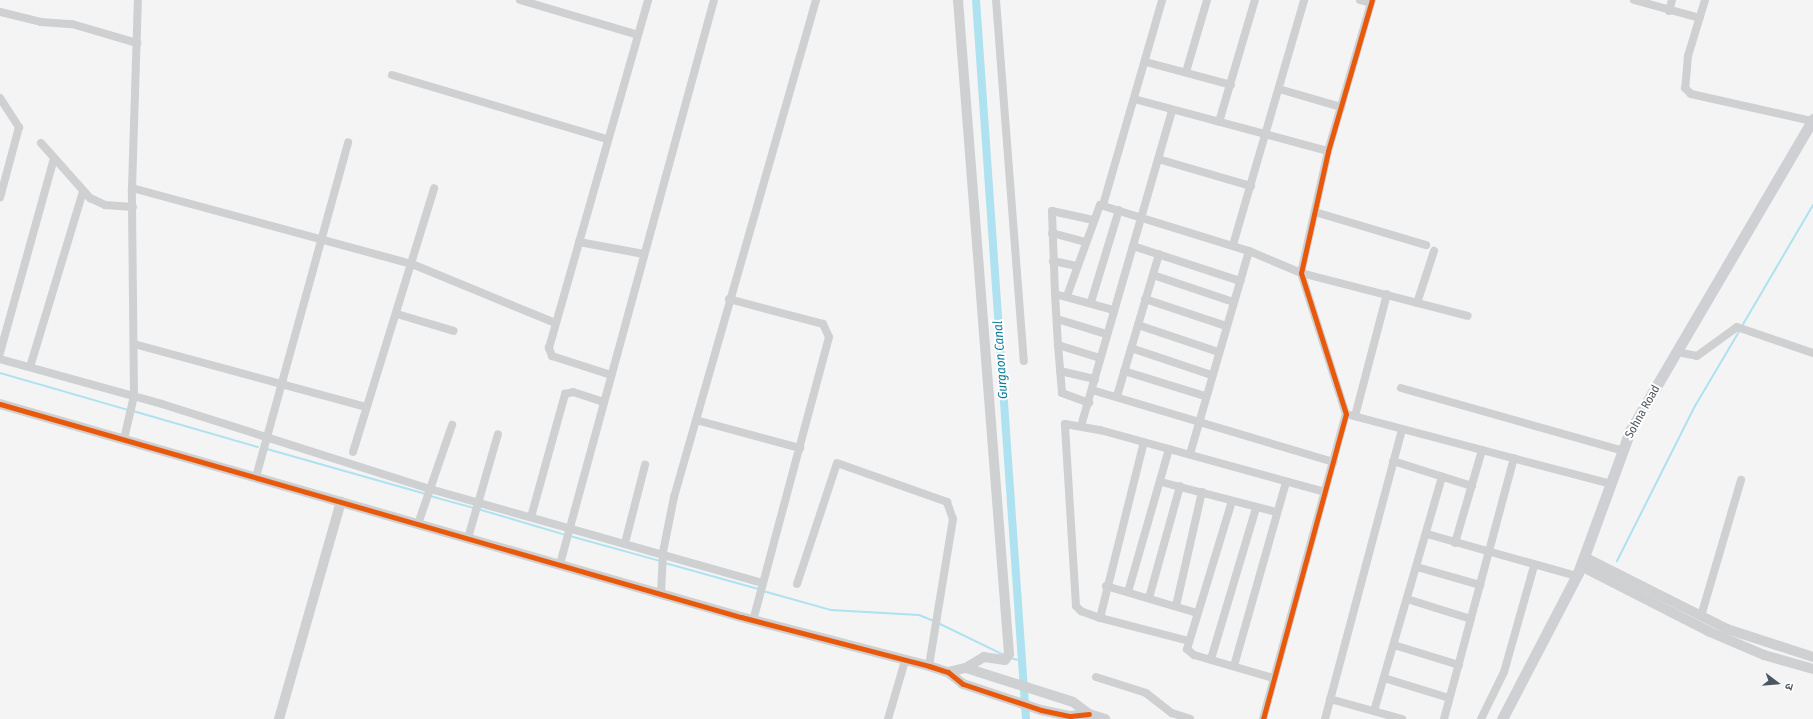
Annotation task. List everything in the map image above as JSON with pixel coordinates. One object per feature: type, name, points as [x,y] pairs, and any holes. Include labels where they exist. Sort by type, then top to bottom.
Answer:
[{"type":"main road","name":"Sohna Road","points":[[1502,719],[1580,567],[1622,451],[1677,352],[1812,120]]},
{"type":"street","points":[[124,439],[133,409],[134,396],[132,188],[138,0]]},
{"type":"street","points":[[520,0],[638,35]]},
{"type":"street","points":[[611,375],[550,353],[555,323],[648,0]]},
{"type":"street","points":[[560,564],[714,0]]},
{"type":"street","points":[[661,594],[662,559],[696,420],[816,0]]},
{"type":"street","points":[[0,404],[661,594],[904,661],[929,666],[948,672],[966,668],[984,657],[1008,657],[958,0]]},
{"type":"street","points":[[996,0],[1024,361]]},
{"type":"street","points":[[1104,206],[1146,62],[1162,0]]},
{"type":"street","points":[[1186,72],[1207,0]]},
{"type":"street","points":[[1219,122],[1231,85],[1254,0]]},
{"type":"street","points":[[1233,245],[1304,0]]},
{"type":"street","points":[[1263,719],[1346,414],[1301,273],[1328,151],[1372,2],[1360,0]]},
{"type":"street","points":[[1634,0],[1700,18]]},
{"type":"street","points":[[1669,10],[1672,0]]},
{"type":"street","points":[[1705,0],[1688,56],[1685,88],[1691,94],[1812,120]]},
{"type":"street","points":[[0,12],[41,22],[72,24],[137,43]]},
{"type":"street","points":[[1146,62],[1231,85]]},
{"type":"street","points":[[392,75],[607,139]]},
{"type":"street","points":[[1279,89],[1341,107]]},
{"type":"street","points":[[0,98],[19,127],[0,198]]},
{"type":"street","points":[[1134,99],[1328,151]]},
{"type":"street","points":[[1082,426],[1106,334],[1172,110]]},
{"type":"street","points":[[256,477],[268,438],[281,382],[320,238],[348,142]]},
{"type":"street","points":[[41,143],[83,191],[98,204],[133,207]]},
{"type":"street","points":[[0,353],[54,158]]},
{"type":"street","points":[[1158,159],[1251,186]]},
{"type":"street","points":[[132,188],[412,264],[555,323]]},
{"type":"street","points":[[353,452],[366,407],[397,314],[434,188]]},
{"type":"street","points":[[30,367],[83,191]]},
{"type":"street","points":[[1067,296],[1098,206],[1104,206],[1233,245],[1301,273],[1468,316]]},
{"type":"street","points":[[1088,403],[1062,393],[1051,214],[1055,209],[1093,220]]},
{"type":"street","points":[[1091,302],[1120,210]]},
{"type":"street","points":[[1315,212],[1426,244]]},
{"type":"street","points":[[1052,233],[1086,242]]},
{"type":"street","points":[[579,242],[644,254]]},
{"type":"street","points":[[1133,246],[1240,281]]},
{"type":"street","points":[[1190,454],[1211,375],[1249,251]]},
{"type":"street","points":[[1416,303],[1434,251]]},
{"type":"street","points":[[1117,396],[1159,254]]},
{"type":"street","points":[[1053,261],[1077,266]]},
{"type":"street","points":[[1153,275],[1233,302]]},
{"type":"street","points":[[1055,294],[1091,302],[1113,310]]},
{"type":"street","points":[[1355,416],[1387,294]]},
{"type":"street","points":[[730,299],[823,324],[829,332],[800,448],[753,620]]},
{"type":"street","points":[[1145,300],[1226,326]]},
{"type":"street","points":[[397,314],[454,331]]},
{"type":"street","points":[[1057,319],[1106,334]]},
{"type":"street","points":[[1138,326],[1218,352]]},
{"type":"street","points":[[1677,352],[1697,356],[1737,327],[1813,353]]},
{"type":"street","points":[[134,344],[281,382],[366,407]]},
{"type":"street","points":[[1058,345],[1100,358]]},
{"type":"street","points":[[1131,348],[1211,375]]},
{"type":"street","points":[[0,359],[134,396],[268,438],[428,493],[477,507],[531,517],[568,533],[625,543],[662,559],[761,589]]},
{"type":"street","points":[[1060,370],[1095,379]]},
{"type":"street","points":[[1124,372],[1205,396]]},
{"type":"street","points":[[1401,388],[1622,451]]},
{"type":"street","points":[[1092,390],[1198,420],[1334,462]]},
{"type":"street","points":[[531,517],[565,394],[573,392],[603,402]]},
{"type":"street","points":[[1346,414],[1611,484]]},
{"type":"street","points":[[696,420],[800,448]]},
{"type":"street","points":[[1188,641],[1100,618],[1078,610],[1075,602],[1063,431],[1067,423],[1190,454],[1325,492]]},
{"type":"street","points":[[418,524],[452,425]]},
{"type":"street","points":[[1325,719],[1402,429]]},
{"type":"street","points":[[468,538],[498,434]]},
{"type":"street","points":[[1100,618],[1106,586],[1144,442]]},
{"type":"street","points":[[1128,592],[1161,482],[1169,449]]},
{"type":"street","points":[[1455,543],[1482,450]]},
{"type":"street","points":[[1444,719],[1514,458]]},
{"type":"street","points":[[1393,461],[1472,486]]},
{"type":"street","points":[[797,584],[833,468],[844,464],[940,498],[951,508],[937,621],[929,666]]},
{"type":"street","points":[[625,543],[645,465]]},
{"type":"street","points":[[1374,711],[1427,534],[1442,477]]},
{"type":"street","points":[[1701,616],[1741,480]]},
{"type":"street","points":[[1161,482],[1276,512]]},
{"type":"street","points":[[1234,666],[1276,512],[1286,482]]},
{"type":"street","points":[[1150,598],[1180,486]]},
{"type":"street","points":[[1176,606],[1202,492]]},
{"type":"street","points":[[1232,501],[1188,641],[1187,649],[1191,654],[1273,678]]},
{"type":"street","points":[[279,719],[340,502]]},
{"type":"street","points":[[1211,659],[1256,508]]},
{"type":"street","points":[[1427,534],[1534,566],[1580,567],[1603,572],[1748,638],[1813,657]]},
{"type":"street","points":[[1481,719],[1504,672],[1534,566]]},
{"type":"street","points":[[1417,567],[1480,585]]},
{"type":"street","points":[[1603,572],[1710,632],[1764,655],[1813,669]]},
{"type":"street","points":[[1106,586],[1197,613]]},
{"type":"street","points":[[1407,599],[1471,619]]},
{"type":"street","points":[[1394,645],[1459,665]]},
{"type":"street","points":[[888,719],[904,661]]},
{"type":"street","points":[[966,668],[1073,702],[1089,714],[1105,719]]},
{"type":"street","points":[[948,672],[957,682],[1010,701],[1041,710],[1070,716],[1089,714]]},
{"type":"street","points":[[1096,677],[1146,693],[1172,713],[1190,719]]},
{"type":"street","points":[[1384,678],[1449,698]]},
{"type":"street","points":[[1330,699],[1402,719]]},
{"type":"waterway","name":"Gurgaon Canal","points":[[976,0],[1026,719]]},
{"type":"waterway","points":[[1742,326],[1813,205]]},
{"type":"waterway","points":[[1617,561],[1695,406],[1740,330]]},
{"type":"waterway","points":[[0,373],[128,410]]},
{"type":"waterway","points":[[133,411],[258,447]]},
{"type":"waterway","points":[[267,449],[426,494]]},
{"type":"waterway","points":[[430,496],[474,508]]},
{"type":"waterway","points":[[478,509],[566,535]]},
{"type":"waterway","points":[[570,536],[660,561]]},
{"type":"waterway","points":[[665,563],[758,589]]},
{"type":"waterway","points":[[763,591],[831,610],[919,615],[934,621]]},
{"type":"waterway","points":[[938,623],[1004,655]]},
{"type":"waterway","points":[[1010,658],[1022,661]]},
{"type":"cycle path","points":[[1263,719],[1346,414],[1301,273],[1328,151],[1372,0]]},
{"type":"cycle path","points":[[0,404],[741,617],[929,666],[948,672],[963,684],[1041,710],[1070,716],[1089,714]]}]
